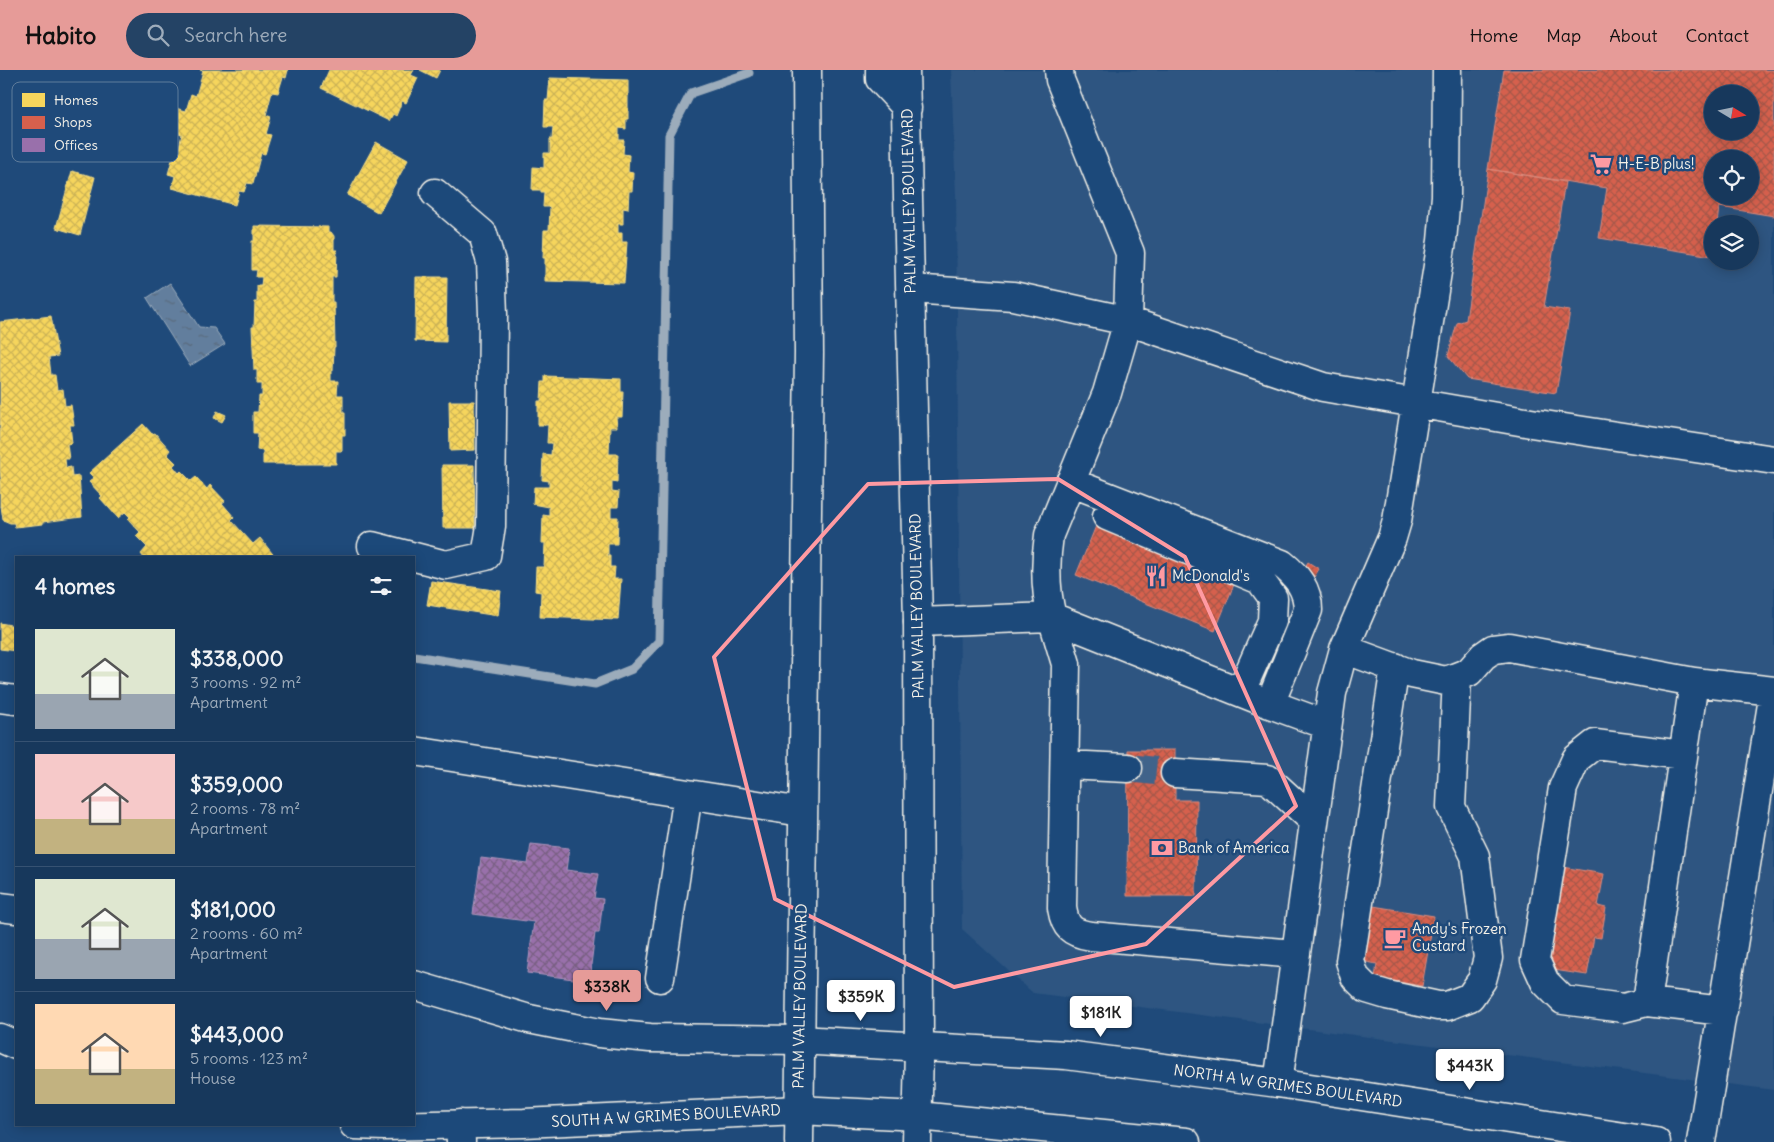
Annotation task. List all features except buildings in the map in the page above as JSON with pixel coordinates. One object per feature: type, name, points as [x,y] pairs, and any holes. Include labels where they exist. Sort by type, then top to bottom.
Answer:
[{"type":"main road","name":"PALM VALLEY BOULEVARD","points":[[799,1142],[809,353],[807,70]]},
{"type":"main road","points":[[880,70],[880,79],[907,108]]},
{"type":"main road","name":"PALM VALLEY BOULEVARD","points":[[905,70],[918,622],[919,1047],[917,1129]]},
{"type":"main road","points":[[1059,70],[1060,80],[1130,253],[1128,321],[1108,393],[1049,535],[1046,551],[1046,587],[1052,617],[1066,664],[1066,765],[1062,908],[1064,921],[1071,929],[1080,934],[1091,936],[1295,954]]},
{"type":"main road","points":[[1278,1082],[1332,693],[1344,649],[1392,538],[1397,521],[1417,404],[1444,228],[1447,70]]},
{"type":"main road","points":[[415,557],[446,565],[486,556],[491,526],[493,314],[491,262],[483,234],[435,193]]},
{"type":"main road","points":[[911,289],[1013,296],[1128,321],[1323,387],[1417,404],[1774,460]]},
{"type":"main road","points":[[1067,490],[1260,580],[1273,598],[1272,621],[1240,691]]},
{"type":"main road","points":[[1067,490],[1282,564],[1298,578],[1308,600],[1308,610],[1270,704]]},
{"type":"main road","points":[[372,546],[411,556]]},
{"type":"main road","points":[[918,622],[1052,617],[1327,725]]},
{"type":"main road","points":[[1344,649],[1412,674],[1446,681],[1469,672],[1483,656],[1493,649],[1509,647],[1694,682],[1774,692],[1701,1142]]},
{"type":"main road","points":[[1395,667],[1350,961],[1355,977],[1367,989],[1438,1006],[1447,1006],[1470,997],[1482,980],[1488,958],[1475,856],[1451,807],[1457,677]]},
{"type":"main road","points":[[1647,1002],[1694,682]]},
{"type":"main road","points":[[0,698],[15,700]]},
{"type":"main road","points":[[1683,755],[1595,744],[1576,759],[1563,788],[1535,960],[1545,982],[1563,1000],[1623,1008],[1647,1002],[1723,1011]]},
{"type":"main road","points":[[426,753],[802,812]]},
{"type":"main road","points":[[1066,765],[1128,768]]},
{"type":"main road","points":[[1175,773],[1268,779],[1314,822]]},
{"type":"main road","points":[[660,978],[688,794]]},
{"type":"main road","points":[[0,907],[15,909]]},
{"type":"main road","points":[[415,985],[529,1019],[599,1033],[650,1038],[800,1040],[919,1047]]},
{"type":"main road","points":[[0,1038],[15,1045]]},
{"type":"main road","name":"NORTH A W GRIMES BOULEVARD","points":[[919,1047],[1066,1055],[1278,1082],[1656,1142]]},
{"type":"main road","points":[[799,1110],[917,1129],[1186,1142]]},
{"type":"main road","name":"SOUTH A W GRIMES BOULEVARD","points":[[384,1126],[460,1133],[524,1123],[799,1110]]},
{"type":"highlighted area","points":[[1058,479],[1185,557],[1296,806],[1146,944],[954,987],[775,899],[714,657],[868,484]]},
{"type":"shaded area","points":[[951,70],[1774,70],[1774,1090],[1033,993],[962,929],[956,195]]},
{"type":"water","points":[[170,283],[199,327],[214,328],[225,344],[190,366],[147,298]]},
{"type":"waterway","points":[[415,656],[595,684],[632,669],[659,641],[669,135],[691,93],[749,73]]},
{"type":"tunnel","points":[[1128,768],[1175,773]]},
{"type":"place","name":"H-E-B plus!","points":[[1601,164]]},
{"type":"place","name":"McDonald's","points":[[1156,576]]},
{"type":"place","name":"Bank of America","points":[[1162,848]]},
{"type":"place","name":"Andy's Frozen Custard","points":[[1395,938]]}]
